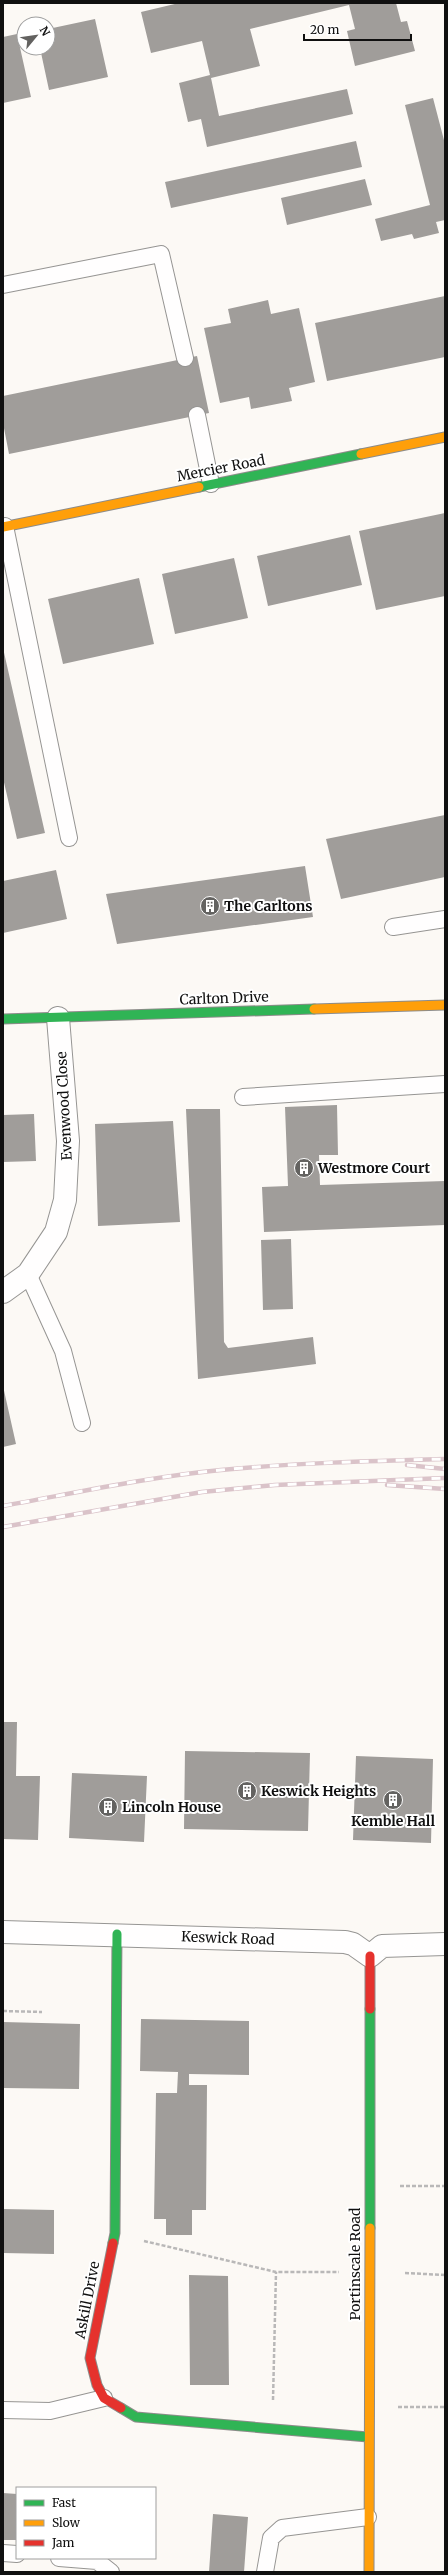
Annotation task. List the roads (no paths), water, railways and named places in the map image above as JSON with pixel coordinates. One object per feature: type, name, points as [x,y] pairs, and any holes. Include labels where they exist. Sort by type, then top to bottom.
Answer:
[{"type":"street","name":"Mercier Road","points":[[4,526],[445,437]]},
{"type":"street","name":"Carlton Drive","points":[[3,1018],[58,1018],[445,1005]]},
{"type":"street","name":"Evenwood Close","points":[[3,1292],[28,1274],[56,1232],[65,1200],[68,1141],[58,1018]]},
{"type":"street","name":"Keswick Road","points":[[3,1932],[117,1934],[345,1942],[353,1944],[370,1956]]},
{"type":"street","name":"Askill Drive","points":[[104,2398],[97,2385],[90,2358],[115,2234],[117,1934]]},
{"type":"street","points":[[370,1956],[382,1946],[445,1944]]},
{"type":"street","name":"Portinscale Road","points":[[369,2572],[368,2406],[370,1956]]},
{"type":"street","points":[[104,2398],[136,2417],[368,2437]]},
{"type":"lane","points":[[3,284],[161,254],[184,358]]},
{"type":"lane","points":[[197,415],[211,484]]},
{"type":"lane","points":[[4,526],[69,838]]},
{"type":"lane","points":[[393,927],[445,919]]},
{"type":"lane","points":[[243,1097],[445,1084]]},
{"type":"lane","points":[[28,1274],[63,1351],[82,1423]]},
{"type":"lane","points":[[3,2410],[50,2410],[104,2398]]},
{"type":"lane","points":[[265,2572],[271,2538],[282,2528],[368,2517]]},
{"type":"lane","points":[[3,2553],[16,2554]]},
{"type":"lane","points":[[72,2559],[97,2561],[111,2572]]},
{"type":"railway","points":[[3,1506],[139,1481],[221,1470],[305,1464],[445,1459]]},
{"type":"railway","points":[[407,1465],[445,1469]]},
{"type":"railway","points":[[3,1527],[202,1492],[275,1485],[445,1478]]},
{"type":"railway","points":[[387,1485],[445,1489]]},
{"type":"place","name":"The Carltons","points":[[210,906]]},
{"type":"place","name":"Westmore Court","points":[[304,1168]]},
{"type":"place","name":"Keswick Heights","points":[[247,1791]]},
{"type":"place","name":"Kemble Hall","points":[[393,1800]]},
{"type":"place","name":"Lincoln House","points":[[108,1807]]}]
